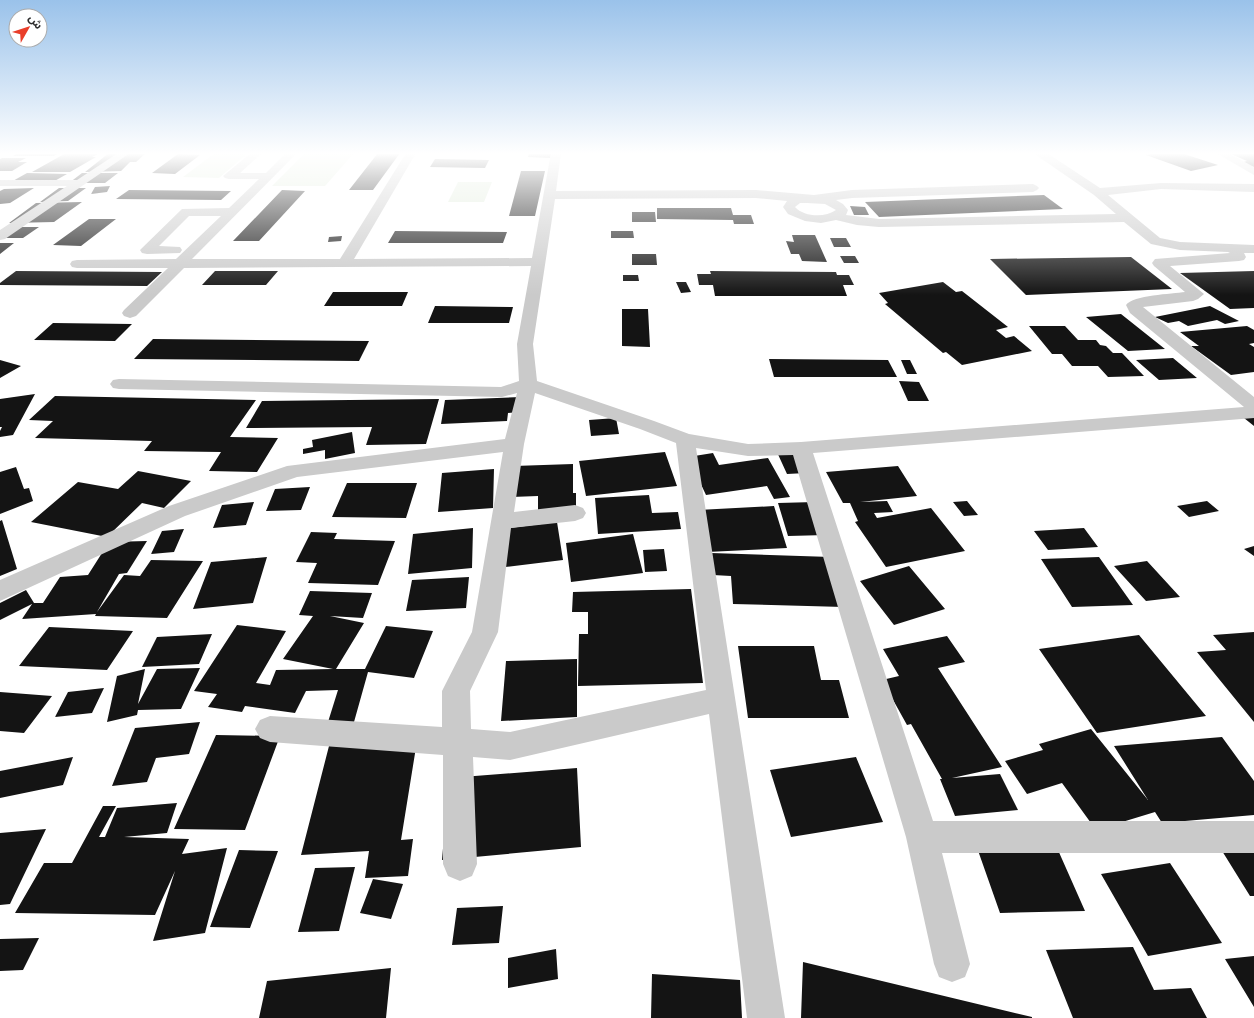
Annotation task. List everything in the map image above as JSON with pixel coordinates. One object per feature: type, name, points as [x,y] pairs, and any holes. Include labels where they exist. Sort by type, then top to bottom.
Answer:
[{"type":"street","points":[[0,236],[53,201]]},
{"type":"street","points":[[130,313],[244,201]]},
{"type":"street","points":[[344,263],[382,201]]},
{"type":"street","points":[[460,864],[456,690],[485,632],[514,444],[528,384],[525,344],[549,201]]},
{"type":"street","points":[[759,201],[789,207],[794,213],[807,218],[824,219],[837,216],[857,221],[879,223],[1127,218]]},
{"type":"street","points":[[789,207],[794,201],[798,201]]},
{"type":"street","points":[[818,201],[836,204],[842,210],[837,216]]},
{"type":"street","points":[[1107,201],[1156,241],[1165,244],[1192,247],[1254,250]]},
{"type":"street","points":[[196,249],[147,250],[186,212],[233,212]]},
{"type":"street","points":[[1233,249],[1239,257],[1160,262],[1159,263],[1163,267],[1196,294],[1193,296],[1139,303],[1134,305],[1136,310],[1254,406]]},
{"type":"street","points":[[77,264],[539,262]]},
{"type":"street","points":[[119,384],[502,392],[528,384],[647,425],[685,440],[748,450],[801,448],[1254,412]]},
{"type":"street","points":[[685,440],[766,1018]]},
{"type":"street","points":[[0,591],[177,511],[294,471],[514,444]]},
{"type":"street","points":[[801,448],[922,837],[952,964]]},
{"type":"street","points":[[501,521],[575,513]]},
{"type":"street","points":[[270,729],[510,746],[722,699]]},
{"type":"street","points":[[922,837],[1254,837]]},
{"type":"green space","points":[[449,201],[485,201],[484,202],[448,202]]},
{"type":"building","points":[[0,201],[14,201],[10,203],[0,204]]},
{"type":"building","points":[[42,201],[69,201],[68,201],[40,202]]},
{"type":"building","points":[[272,201],[296,201],[259,241],[233,241]]},
{"type":"building","points":[[513,201],[538,201],[535,216],[509,216]]},
{"type":"building","points":[[1051,201],[1063,209],[879,217],[865,202]]},
{"type":"building","points":[[82,202],[54,222],[9,223],[36,203]]},
{"type":"building","points":[[850,206],[865,207],[869,215],[854,215]]},
{"type":"building","points":[[657,208],[731,208],[733,215],[751,215],[754,224],[734,224],[733,220],[657,219]]},
{"type":"building","points":[[632,212],[655,212],[656,222],[632,222]]},
{"type":"building","points":[[89,219],[116,219],[81,246],[53,245]]},
{"type":"building","points":[[6,227],[39,227],[23,238],[0,238],[0,231]]},
{"type":"building","points":[[395,231],[507,232],[503,243],[388,243]]},
{"type":"building","points":[[611,231],[633,231],[634,238],[611,238]]},
{"type":"building","points":[[792,235],[815,235],[827,262],[802,261],[799,254],[791,254],[786,241],[794,242]]},
{"type":"building","points":[[342,236],[341,241],[328,242],[329,237]]},
{"type":"building","points":[[830,238],[846,238],[851,247],[834,247]]},
{"type":"building","points":[[0,243],[14,243],[0,254]]},
{"type":"building","points":[[632,254],[656,254],[657,265],[632,265]]},
{"type":"building","points":[[840,256],[855,256],[859,263],[844,263]]},
{"type":"building","points":[[1131,257],[1172,289],[1026,295],[990,259]]},
{"type":"building","points":[[16,271],[162,272],[147,286],[0,285],[0,283]]},
{"type":"building","points":[[215,271],[278,271],[266,285],[202,285]]},
{"type":"building","points":[[710,271],[836,272],[837,275],[849,275],[854,285],[843,285],[847,296],[715,296],[713,285],[699,285],[697,274],[711,274]]},
{"type":"building","points":[[1254,271],[1254,308],[1230,309],[1180,273]]},
{"type":"building","points":[[623,275],[638,275],[639,281],[623,281]]},
{"type":"building","points":[[676,282],[686,282],[691,292],[681,293]]},
{"type":"building","points":[[943,282],[956,292],[962,291],[1008,327],[996,330],[1006,338],[1014,336],[1032,351],[962,365],[946,352],[943,353],[885,304],[888,303],[879,293]]},
{"type":"building","points":[[333,292],[408,292],[402,306],[324,306]]},
{"type":"building","points":[[435,306],[513,307],[509,323],[428,323]]},
{"type":"building","points":[[1210,306],[1239,321],[1225,324],[1217,320],[1188,326],[1179,321],[1168,323],[1155,317]]},
{"type":"building","points":[[622,309],[648,309],[650,347],[622,346]]},
{"type":"building","points":[[1121,314],[1165,349],[1128,351],[1086,317]]},
{"type":"building","points":[[53,323],[132,324],[115,341],[34,340]]},
{"type":"building","points":[[1029,326],[1065,326],[1078,340],[1096,340],[1100,345],[1106,346],[1113,353],[1122,353],[1144,376],[1108,377],[1098,366],[1072,366],[1062,354],[1052,354]]},
{"type":"building","points":[[1247,326],[1254,330],[1254,343],[1249,344],[1254,347],[1254,372],[1231,375],[1191,346],[1199,346],[1180,332]]},
{"type":"building","points":[[153,339],[369,341],[359,361],[134,359]]},
{"type":"building","points":[[1173,358],[1197,378],[1159,380],[1136,360]]},
{"type":"building","points":[[769,359],[888,360],[897,377],[774,377]]},
{"type":"building","points":[[0,360],[21,366],[0,378]]},
{"type":"building","points":[[901,360],[910,360],[917,374],[907,374]]},
{"type":"building","points":[[899,381],[919,382],[929,401],[908,401]]},
{"type":"building","points":[[35,394],[13,435],[0,437],[2,427],[0,427],[0,399]]},
{"type":"building","points":[[55,396],[256,400],[230,437],[278,438],[257,472],[209,471],[221,452],[144,451],[152,441],[35,438],[53,421],[29,420]]},
{"type":"building","points":[[521,397],[520,412],[508,413],[507,421],[441,424],[445,400]]},
{"type":"building","points":[[439,399],[426,444],[366,445],[372,427],[246,428],[262,401]]},
{"type":"building","points":[[1254,417],[1254,426],[1244,418]]},
{"type":"building","points":[[616,418],[619,434],[591,436],[589,420]]},
{"type":"building","points":[[352,432],[355,453],[325,459],[325,450],[303,454],[303,449],[313,447],[312,440]]},
{"type":"building","points":[[794,448],[806,473],[787,474],[776,450]]},
{"type":"building","points":[[665,452],[677,486],[586,496],[579,461]]},
{"type":"building","points":[[713,453],[719,465],[768,458],[790,497],[774,499],[767,486],[706,495],[688,457]]},
{"type":"building","points":[[573,464],[573,493],[576,493],[576,508],[538,510],[538,496],[511,497],[514,466]]},
{"type":"building","points":[[898,466],[917,496],[860,502],[887,501],[893,512],[874,513],[877,518],[931,508],[965,551],[886,567],[855,522],[858,521],[850,503],[843,503],[826,472]]},
{"type":"building","points":[[16,467],[24,489],[29,488],[33,501],[0,514],[0,472]]},
{"type":"building","points":[[494,469],[493,508],[438,512],[442,473]]},
{"type":"building","points":[[138,471],[191,481],[164,508],[142,503],[107,537],[31,522],[78,482],[118,489]]},
{"type":"building","points":[[347,483],[417,483],[406,518],[332,517]]},
{"type":"building","points":[[310,487],[301,510],[266,511],[275,489]]},
{"type":"building","points":[[649,495],[652,513],[678,512],[681,529],[598,534],[595,498]]},
{"type":"building","points":[[967,501],[978,515],[964,516],[953,502]]},
{"type":"building","points":[[1207,501],[1219,511],[1189,517],[1177,506]]},
{"type":"building","points":[[254,502],[246,525],[213,528],[222,505]]},
{"type":"building","points":[[815,502],[826,535],[788,536],[778,503]]},
{"type":"building","points":[[774,506],[787,548],[707,552],[698,510]]},
{"type":"building","points":[[2,520],[17,569],[0,576],[0,521]]},
{"type":"building","points":[[557,522],[563,560],[505,567],[503,529]]},
{"type":"building","points":[[473,528],[472,568],[408,574],[413,534]]},
{"type":"building","points":[[1084,528],[1098,547],[1048,550],[1034,531]]},
{"type":"building","points":[[184,529],[174,552],[151,554],[162,531]]},
{"type":"building","points":[[311,532],[337,533],[334,539],[395,541],[378,585],[308,583],[317,563],[296,562]]},
{"type":"building","points":[[633,534],[643,573],[571,582],[566,543]]},
{"type":"building","points":[[147,541],[127,573],[119,574],[97,612],[124,575],[140,576],[151,560],[203,561],[167,618],[95,616],[96,614],[22,619],[32,604],[0,620],[0,603],[26,590],[34,603],[43,603],[60,577],[88,575],[109,542]]},
{"type":"building","points":[[1254,546],[1254,556],[1244,549]]},
{"type":"building","points":[[664,549],[667,571],[645,572],[643,550]]},
{"type":"building","points":[[711,553],[831,557],[844,607],[733,604],[731,576],[713,575]]},
{"type":"building","points":[[267,557],[253,603],[193,609],[211,562]]},
{"type":"building","points":[[1099,557],[1133,605],[1072,607],[1041,559]]},
{"type":"building","points":[[1147,561],[1180,597],[1146,601],[1114,566]]},
{"type":"building","points":[[909,566],[945,609],[894,625],[860,581]]},
{"type":"building","points":[[469,577],[466,608],[406,611],[412,580]]},
{"type":"building","points":[[691,589],[703,683],[578,686],[579,634],[588,634],[588,612],[572,612],[573,592]]},
{"type":"building","points":[[310,591],[372,593],[363,618],[330,616],[364,623],[336,669],[365,669],[386,626],[433,631],[414,678],[368,672],[354,722],[328,722],[338,690],[306,691],[295,713],[245,706],[242,712],[208,707],[217,694],[194,691],[237,625],[286,631],[256,683],[270,685],[276,670],[333,669],[283,659],[313,616],[299,615]]},
{"type":"building","points":[[49,627],[133,631],[107,670],[19,666]]},
{"type":"building","points":[[1254,632],[1254,722],[1197,652],[1226,650],[1213,635]]},
{"type":"building","points":[[212,634],[199,664],[142,667],[157,637]]},
{"type":"building","points":[[1139,635],[1206,716],[1097,733],[1039,649]]},
{"type":"building","points":[[947,636],[965,662],[938,668],[1002,767],[952,778],[1000,774],[1018,810],[955,816],[940,779],[942,779],[911,724],[907,725],[882,680],[899,676],[883,649]]},
{"type":"building","points":[[738,646],[814,646],[821,680],[839,680],[849,718],[748,718]]},
{"type":"building","points":[[577,659],[577,717],[501,721],[506,661]]},
{"type":"building","points":[[200,668],[181,709],[138,710],[137,715],[107,722],[117,676],[145,669],[138,704],[157,669]]},
{"type":"building","points":[[104,688],[92,713],[55,717],[68,692]]},
{"type":"building","points":[[0,692],[52,696],[24,733],[0,731]]},
{"type":"building","points":[[200,722],[189,754],[156,758],[147,782],[112,786],[135,728]]},
{"type":"building","points":[[1091,729],[1148,800],[1114,746],[1222,737],[1254,781],[1254,815],[1162,823],[1155,812],[1096,830],[1062,783],[1027,794],[1005,761],[1043,750],[1039,744]]},
{"type":"building","points":[[216,735],[280,736],[245,830],[174,829]]},
{"type":"building","points":[[417,741],[401,840],[413,839],[408,876],[365,878],[369,851],[301,855],[329,746]]},
{"type":"building","points":[[73,757],[63,785],[0,798],[0,771]]},
{"type":"building","points":[[856,757],[883,822],[791,837],[770,770]]},
{"type":"building","points":[[577,768],[581,847],[442,860],[449,778]]},
{"type":"building","points":[[177,803],[167,833],[124,837],[189,839],[182,854],[227,848],[205,933],[153,941],[175,871],[155,915],[15,913],[44,863],[72,863],[103,806],[116,806],[99,837],[105,837],[117,808]]},
{"type":"building","points":[[46,829],[10,904],[0,905],[0,833]]},
{"type":"building","points":[[1054,841],[1085,911],[1000,913],[975,842]]},
{"type":"building","points":[[1254,845],[1254,896],[1250,896],[1219,846]]},
{"type":"building","points":[[239,850],[278,851],[250,928],[210,927]]},
{"type":"building","points":[[1170,863],[1222,943],[1148,956],[1101,874]]},
{"type":"building","points":[[355,867],[339,931],[298,932],[315,868]]},
{"type":"building","points":[[373,879],[403,884],[391,919],[360,913]]},
{"type":"building","points":[[503,906],[499,943],[452,945],[457,908]]},
{"type":"building","points":[[39,938],[23,970],[0,971],[0,939]]},
{"type":"building","points":[[1133,947],[1154,990],[1191,988],[1207,1018],[1073,1018],[1046,950]]},
{"type":"building","points":[[556,949],[558,979],[508,988],[508,958]]},
{"type":"building","points":[[1254,956],[1254,1007],[1225,959]]},
{"type":"building","points":[[803,962],[1032,1017],[1032,1018],[801,1018]]},
{"type":"building","points":[[391,968],[386,1018],[259,1018],[267,981]]},
{"type":"building","points":[[652,974],[740,980],[742,1018],[651,1018]]}]
